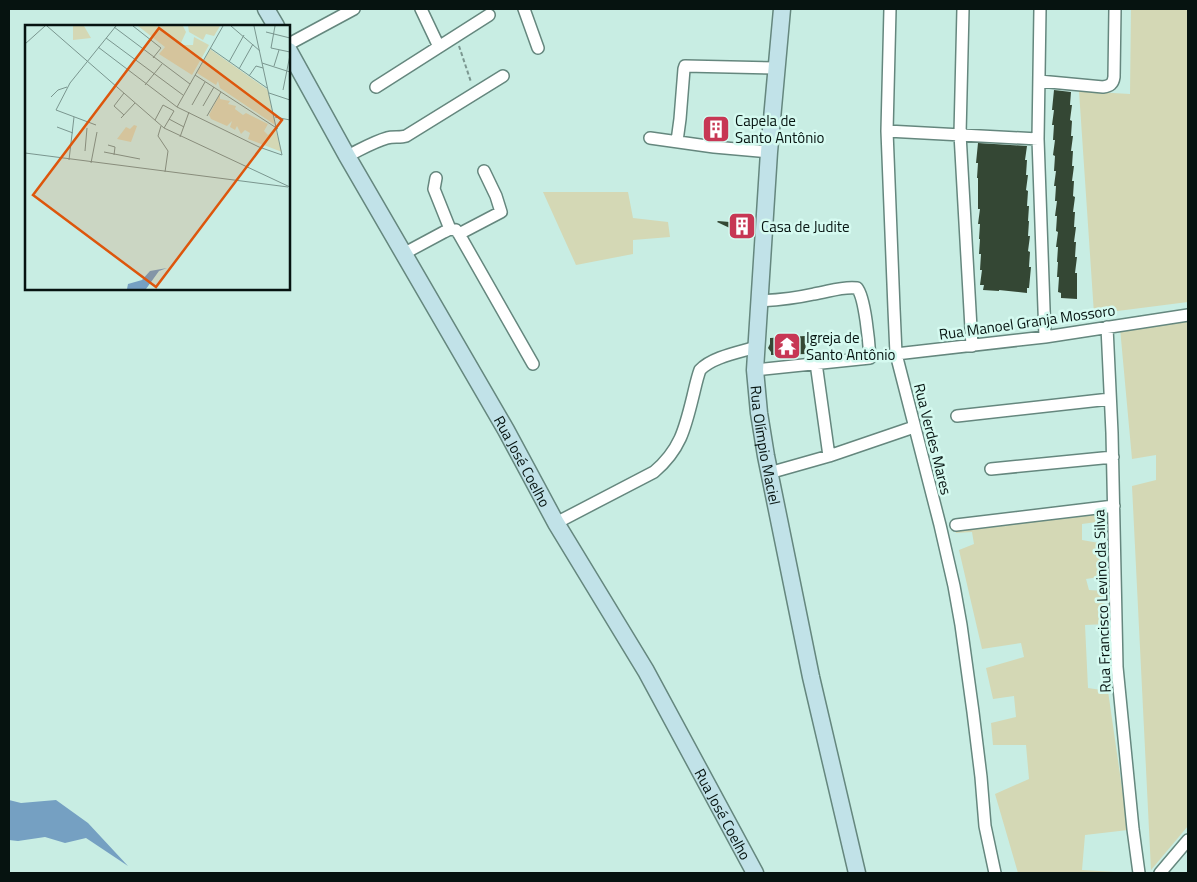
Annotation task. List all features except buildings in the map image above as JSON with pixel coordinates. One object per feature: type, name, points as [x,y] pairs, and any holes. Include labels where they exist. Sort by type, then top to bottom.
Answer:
[{"type":"street","points":[[266,9],[275,25]]},
{"type":"street","points":[[290,43],[354,9]]},
{"type":"street","points":[[421,9],[439,47]]},
{"type":"street","points":[[524,9],[538,48]]},
{"type":"street","name":"Rua Olímpio Maciel","points":[[782,9],[769,152],[755,370],[759,412],[769,473],[811,677],[857,873]]},
{"type":"street","name":"Rua Verdes Mares","points":[[890,9],[887,131],[896,354],[940,525],[959,615],[976,731],[985,826],[995,873]]},
{"type":"street","points":[[963,9],[960,134],[972,346]]},
{"type":"street","points":[[1040,9],[1038,139],[1045,337]]},
{"type":"street","points":[[1039,80],[1103,87],[1109,86],[1114,81],[1115,9]]},
{"type":"street","points":[[376,87],[489,16]]},
{"type":"street","name":"Rua José Coelho","points":[[290,53],[403,254],[506,430],[556,523],[646,671],[755,873]]},
{"type":"street","points":[[676,141],[685,67],[777,68]]},
{"type":"street","points":[[347,156],[379,140],[406,136],[503,76]]},
{"type":"street","points":[[887,131],[1038,139]]},
{"type":"street","points":[[650,138],[769,152]]},
{"type":"street","points":[[403,254],[501,212],[496,196],[484,171]]},
{"type":"street","points":[[436,178],[434,189],[455,232],[533,364]]},
{"type":"street","points":[[755,370],[870,358],[862,298],[857,288],[846,287],[795,298],[759,301]]},
{"type":"street","name":"Rua Manoel Granja Mossoro","points":[[896,354],[1045,337],[1188,315]]},
{"type":"street","name":"Rua Francisco Levino da Silva","points":[[1107,327],[1113,457],[1117,668],[1139,873]]},
{"type":"street","points":[[556,523],[654,472],[664,464],[677,445],[685,428],[700,370],[705,365],[714,361],[756,347]]},
{"type":"street","points":[[816,363],[829,456]]},
{"type":"street","points":[[957,416],[1110,399]]},
{"type":"street","points":[[769,473],[829,456],[914,427]]},
{"type":"street","points":[[991,469],[1113,457]]},
{"type":"street","points":[[956,524],[1114,506]]},
{"type":"street","points":[[1160,873],[1188,840]]},
{"type":"path","points":[[456,37],[476,94]]},
{"type":"green space","points":[[1131,9],[1188,9],[1188,302],[1094,314],[1079,91],[1130,94]]},
{"type":"green space","points":[[543,192],[628,192],[633,218],[668,222],[670,237],[633,240],[633,254],[576,265]]},
{"type":"green space","points":[[1188,320],[1188,826],[1151,870],[1132,486],[1156,480],[1156,455],[1132,459],[1120,328]]},
{"type":"green space","points":[[1104,508],[1104,521],[1082,524],[1082,540],[1099,543],[1105,576],[1086,579],[1089,590],[1104,591],[1106,624],[1085,625],[1088,688],[1108,691],[1128,830],[1085,835],[1082,870],[1132,873],[1018,873],[995,794],[1029,779],[1026,745],[993,745],[991,723],[1016,717],[1014,696],[993,699],[986,668],[1024,657],[1021,643],[982,649],[959,550],[974,544],[972,532],[956,533],[952,521]]},
{"type":"water","points":[[9,800],[21,803],[56,800],[88,823],[128,866],[86,838],[65,843],[45,837],[18,841],[9,840]]},
{"type":"place","name":"Capela de Santo Antônio","points":[[716,129]]},
{"type":"place","name":"Casa de Judite","points":[[742,226]]},
{"type":"place","name":"Igreja de Santo Antônio","points":[[787,346]]}]
